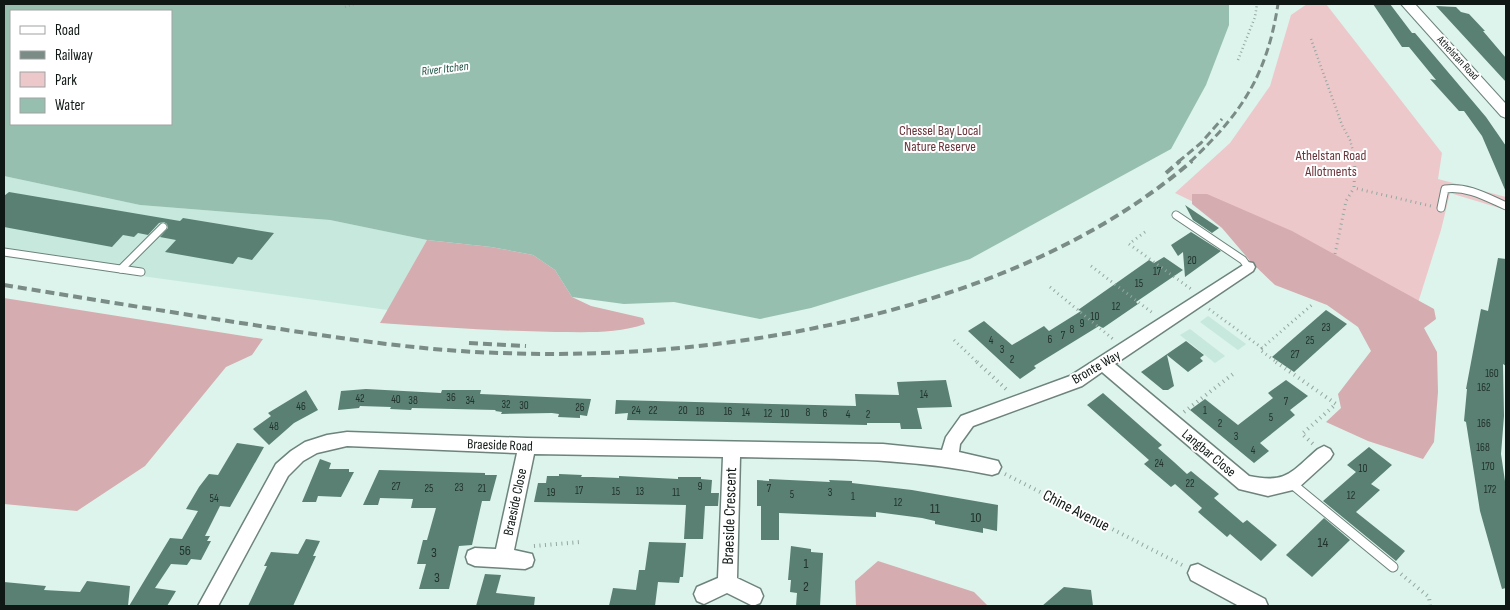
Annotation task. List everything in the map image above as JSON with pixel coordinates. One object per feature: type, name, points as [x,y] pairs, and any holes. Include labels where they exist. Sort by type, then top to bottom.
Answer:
[{"type":"street","name":"Athelstan Road","points":[[1408,4],[1506,113]]},
{"type":"street","name":"Bronte Way","points":[[949,458],[952,442],[967,420],[1076,381],[1126,350],[1248,267]]},
{"type":"street","name":"Langbar Close","points":[[1104,364],[1245,483],[1268,488],[1292,483]]},
{"type":"street","name":"Braeside Road","points":[[208,606],[282,470],[299,452],[323,442],[347,439],[527,446],[883,452],[949,458]]},
{"type":"street","name":"Braeside Close","points":[[504,552],[527,446]]},
{"type":"street","name":"Braeside Crescent","points":[[727,583],[732,449]]},
{"type":"street","points":[[1292,483],[1324,454]]},
{"type":"street","points":[[949,458],[992,467]]},
{"type":"street","points":[[475,557],[504,552],[524,560]]},
{"type":"street","points":[[1198,573],[1258,606]]},
{"type":"street","name":"Braeside Crescent","points":[[704,594],[727,583]]},
{"type":"street","name":"Braeside Crescent","points":[[727,583],[753,596]]},
{"type":"lane","points":[[1441,208],[1445,189],[1454,187],[1506,206]]},
{"type":"lane","points":[[1176,215],[1242,260],[1248,267]]},
{"type":"lane","points":[[122,269],[163,226]]},
{"type":"lane","points":[[4,252],[141,272]]},
{"type":"lane","points":[[1292,483],[1393,567]]},
{"type":"path","points":[[345,7],[354,4]]},
{"type":"path","points":[[1238,60],[1255,17],[1257,4]]},
{"type":"path","points":[[1311,39],[1342,125],[1350,140],[1356,164],[1354,188],[1346,201],[1335,254]]},
{"type":"path","points":[[1354,188],[1441,208]]},
{"type":"path","points":[[1146,232],[1129,244],[1262,348],[1260,350],[1336,404],[1302,434],[1324,454]]},
{"type":"path","points":[[1091,266],[1166,323]]},
{"type":"path","points":[[1050,287],[1126,350]]},
{"type":"path","points":[[1262,348],[1314,304]]},
{"type":"path","points":[[954,340],[1007,390]]},
{"type":"path","points":[[1171,422],[1233,374]]},
{"type":"path","name":"Chine Avenue","points":[[992,467],[1198,573]]},
{"type":"path","points":[[504,552],[538,546],[580,542]]},
{"type":"path","points":[[1393,567],[1429,597],[1430,606]]},
{"type":"shaded area","points":[[4,176],[140,205],[330,220],[427,240],[388,310],[4,257]]},
{"type":"shaded area","points":[[1192,194],[1207,194],[1292,231],[1434,309],[1436,319],[1424,328],[1437,352],[1438,392],[1434,442],[1423,459],[1368,441],[1326,422],[1341,408],[1338,394],[1371,351],[1358,327],[1327,305],[1275,285],[1251,262],[1222,228],[1192,204]]},
{"type":"shaded area","points":[[427,240],[491,247],[533,255],[555,270],[572,297],[591,306],[643,318],[645,324],[612,331],[578,332],[489,330],[380,323]]},
{"type":"shaded area","points":[[4,298],[263,339],[252,355],[226,367],[145,466],[77,511],[4,504]]},
{"type":"shaded area","points":[[1208,316],[1246,344],[1238,350],[1200,322]]},
{"type":"shaded area","points":[[1190,329],[1225,356],[1215,363],[1180,335]]},
{"type":"shaded area","points":[[878,561],[974,592],[988,606],[856,606],[855,581]]},
{"type":"green space","name":"Athelstan Road Allotments","points":[[1307,4],[1326,4],[1442,153],[1438,179],[1506,197],[1506,210],[1450,193],[1441,230],[1416,309],[1175,193],[1230,143],[1270,86],[1291,15]]},
{"type":"water","name":"River Itchen","points":[[4,4],[1229,4],[1229,25],[1206,85],[1171,149],[970,259],[811,308],[760,319],[674,302],[624,304],[572,297],[555,270],[533,255],[491,247],[427,240],[330,220],[140,205],[4,176]]},
{"type":"building","points":[[1373,4],[1390,4],[1412,33],[1415,33],[1486,117],[1506,146],[1506,192],[1482,136],[1464,111],[1459,111],[1430,79],[1436,80],[1409,47],[1402,47]]},
{"type":"building","points":[[1436,6],[1456,7],[1461,12],[1469,14],[1485,31],[1483,31],[1506,58],[1506,82]]},
{"type":"building","points":[[9,192],[180,221],[183,218],[274,233],[252,260],[238,257],[233,264],[165,252],[176,240],[160,237],[168,228],[164,222],[159,223],[148,235],[138,233],[134,237],[123,235],[112,247],[4,227],[4,196]]},
{"type":"building","points":[[1185,205],[1219,228],[1212,233],[1193,220]]},
{"type":"building","points":[[1191,232],[1221,251],[1185,277],[1183,252],[1178,256],[1171,245]]},
{"type":"building","points":[[1164,257],[1183,270],[1136,302],[1138,304],[1103,328],[1099,326],[1034,366],[1036,368],[1020,379],[968,331],[984,321],[1012,345],[1044,326],[1049,331],[1081,311],[1078,310],[1149,260],[1154,263]]},
{"type":"building","points":[[1498,258],[1506,259],[1506,366],[1503,364],[1504,416],[1501,454],[1506,488],[1506,588],[1502,589],[1480,511],[1466,422],[1464,421],[1466,389],[1481,309],[1488,311]]},
{"type":"building","points":[[1326,310],[1347,324],[1294,372],[1272,357]]},
{"type":"building","points":[[1186,341],[1204,355],[1200,358],[1203,361],[1188,372],[1167,355],[1174,386],[1168,390],[1163,390],[1141,372]]},
{"type":"building","points":[[946,380],[952,407],[917,408],[922,429],[901,429],[900,423],[867,423],[867,425],[627,420],[628,413],[615,414],[616,400],[856,406],[855,394],[899,395],[897,382]]},
{"type":"building","points":[[1286,380],[1308,396],[1290,410],[1295,415],[1260,443],[1269,451],[1254,463],[1190,410],[1205,399],[1238,425],[1273,398],[1268,393]]},
{"type":"building","points":[[366,389],[441,393],[442,390],[481,390],[480,394],[591,399],[587,416],[580,415],[580,418],[558,417],[559,414],[552,413],[501,414],[502,412],[496,410],[412,408],[411,410],[360,406],[359,408],[338,410],[341,391]]},
{"type":"building","points":[[306,390],[318,410],[294,423],[269,445],[253,429],[271,416],[268,413]]},
{"type":"building","points":[[1103,393],[1162,445],[1158,448],[1187,474],[1191,471],[1219,494],[1214,498],[1243,523],[1247,520],[1277,545],[1261,561],[1230,534],[1227,537],[1198,512],[1202,508],[1175,484],[1171,487],[1144,464],[1149,460],[1087,405]]},
{"type":"building","points":[[237,443],[264,447],[230,507],[220,506],[205,536],[210,536],[207,541],[211,541],[201,560],[191,559],[187,565],[171,564],[155,588],[176,591],[167,606],[129,606],[170,538],[182,539],[198,511],[186,509],[199,487],[209,474],[218,475]]},
{"type":"building","points":[[1369,447],[1392,465],[1371,484],[1380,490],[1356,512],[1405,551],[1396,561],[1323,501],[1356,472],[1347,465]]},
{"type":"building","points":[[320,459],[331,463],[329,469],[349,469],[349,472],[354,472],[341,497],[318,496],[316,502],[302,502]]},
{"type":"building","points":[[379,470],[497,475],[490,501],[482,501],[472,545],[459,546],[449,589],[419,589],[426,564],[417,564],[423,540],[427,540],[436,508],[411,508],[413,499],[380,498],[378,505],[363,505]]},
{"type":"building","points":[[559,474],[582,475],[581,477],[619,478],[619,476],[678,479],[678,477],[701,477],[701,479],[712,480],[711,493],[719,493],[718,506],[705,506],[703,539],[684,539],[686,505],[534,502],[538,483],[546,483],[547,476],[559,476]]},
{"type":"building","points":[[769,479],[830,482],[829,480],[852,481],[852,483],[912,490],[998,505],[997,531],[983,528],[983,533],[935,524],[935,521],[922,518],[876,512],[876,517],[779,513],[779,540],[761,540],[761,506],[757,506],[757,480],[769,481]]},
{"type":"building","points":[[1324,518],[1350,540],[1312,577],[1286,555]]},
{"type":"building","points":[[306,539],[320,541],[313,556],[316,556],[293,606],[248,606],[267,566],[264,566],[271,552],[298,554]]},
{"type":"building","points":[[649,542],[686,543],[683,577],[680,577],[679,583],[658,582],[655,606],[609,606],[613,588],[636,590],[639,570],[645,570]]},
{"type":"building","points":[[791,546],[811,549],[811,552],[823,553],[820,606],[796,606],[797,593],[790,592],[791,580],[788,580]]},
{"type":"building","points":[[485,574],[501,575],[496,593],[535,597],[534,606],[476,606]]},
{"type":"building","points":[[87,581],[130,586],[128,606],[4,606],[4,582],[46,586],[44,590],[80,592]]},
{"type":"building","points":[[1064,587],[1091,590],[1093,606],[1042,606]]},
{"type":"railway","points":[[1190,162],[1224,127],[1249,91],[1267,52],[1278,4]]},
{"type":"railway","points":[[1178,162],[1201,143],[1222,119]]},
{"type":"railway","points":[[1166,173],[1180,161]]},
{"type":"railway","points":[[4,285],[307,333],[446,350],[552,354],[604,353],[706,345],[807,330],[857,319],[906,306],[983,281],[1057,249],[1092,230],[1127,209],[1192,161]]},
{"type":"railway","points":[[469,343],[526,346]]},
{"type":"park label","name":"Chessel Bay Local Nature Reserve","points":[[940,138]]}]
